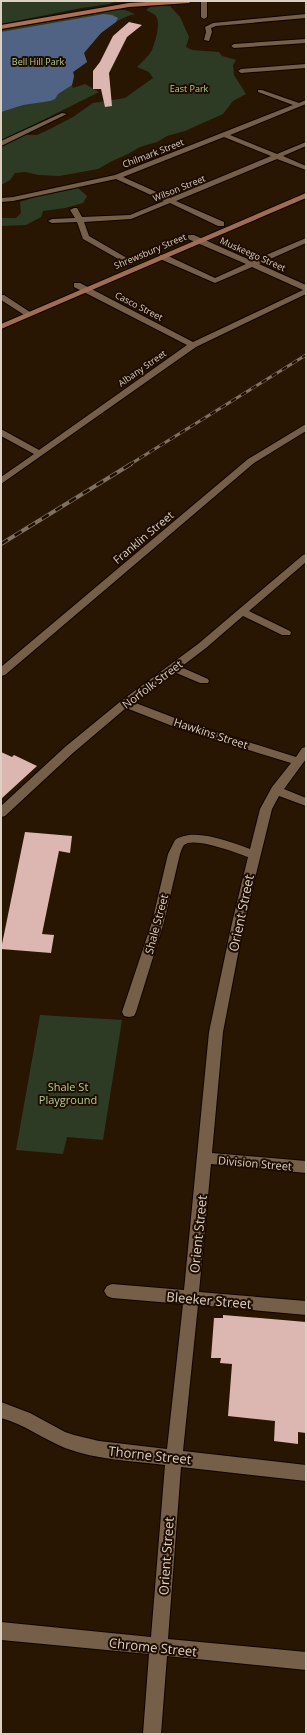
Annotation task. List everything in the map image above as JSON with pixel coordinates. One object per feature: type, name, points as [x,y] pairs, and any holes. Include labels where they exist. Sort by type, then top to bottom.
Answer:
[{"type":"highway","points":[[1,27],[129,3],[189,1]]},
{"type":"main road","name":"Shrewsbury Street","points":[[74,286],[306,187]]},
{"type":"main road","name":"Shrewsbury Street","points":[[1,326],[306,195]]},
{"type":"main road","points":[[17,310],[33,304]]},
{"type":"street","points":[[204,1],[204,17]]},
{"type":"street","points":[[207,40],[209,32],[208,27],[215,24],[306,16]]},
{"type":"street","points":[[234,46],[306,41]]},
{"type":"street","points":[[241,71],[306,66]]},
{"type":"street","points":[[260,91],[303,104]]},
{"type":"street","name":"Chilmark Street","points":[[1,200],[13,199],[117,177],[303,104]]},
{"type":"street","points":[[1,144],[64,114]]},
{"type":"street","points":[[225,135],[306,168]]},
{"type":"street","name":"Wilson Street","points":[[52,220],[123,218],[170,201],[306,144]]},
{"type":"street","points":[[117,177],[221,224]]},
{"type":"street","points":[[74,210],[80,220],[86,237],[129,263]]},
{"type":"street","name":"Muskeego Street","points":[[191,237],[306,290]]},
{"type":"street","points":[[163,257],[214,281],[306,240]]},
{"type":"street","name":"Casco Street","points":[[74,286],[86,289],[193,345]]},
{"type":"street","name":"Albany Street","points":[[1,481],[193,345],[306,290]]},
{"type":"street","points":[[1,297],[17,310],[29,314]]},
{"type":"street","name":"Franklin Street","points":[[1,673],[251,461],[306,427]]},
{"type":"street","points":[[1,432],[39,453]]},
{"type":"street","name":"Norfolk Street","points":[[1,813],[69,750],[125,703],[174,668],[243,612],[306,557]]},
{"type":"street","points":[[243,612],[286,633]]},
{"type":"street","points":[[174,668],[204,681]]},
{"type":"street","name":"Hawkins Street","points":[[125,703],[184,726],[302,756]]},
{"type":"street","name":"Orient Street","points":[[152,1734],[174,1457],[205,1158],[216,1032],[238,923],[266,809],[276,790],[302,756]]},
{"type":"street","points":[[276,790],[306,802]]},
{"type":"street","name":"Shale Street","points":[[129,1012],[158,922],[176,849],[180,842],[198,839],[254,854]]},
{"type":"street","name":"Division Street","points":[[205,1158],[306,1167]]},
{"type":"street","name":"Bleeker Street","points":[[112,1291],[306,1308]]},
{"type":"street","name":"Thorne Street","points":[[1,1410],[16,1413],[60,1438],[98,1449],[134,1454],[174,1457],[265,1470],[306,1473]]},
{"type":"street","name":"Chrome Street","points":[[1,1631],[306,1661]]},
{"type":"green space","points":[[1,1],[117,1],[109,4],[1,24]]},
{"type":"green space","name":"East Park","points":[[170,6],[180,17],[189,37],[186,47],[192,50],[219,52],[222,56],[236,60],[233,65],[234,75],[246,94],[233,101],[223,114],[185,131],[167,136],[157,142],[140,147],[98,169],[59,176],[39,175],[25,172],[15,173],[10,180],[1,185],[1,30],[117,10],[125,10],[135,14],[127,16],[113,24],[100,34],[84,53],[87,62],[73,72],[73,88],[85,84],[99,92],[23,130],[28,135],[37,135],[73,117],[93,103],[125,98],[153,78],[149,72],[137,67],[152,50],[158,27],[157,18],[154,14],[146,10],[150,7]]},
{"type":"green space","points":[[78,188],[87,196],[83,203],[65,208],[43,211],[41,217],[26,225],[1,226],[1,218],[16,218],[21,213],[20,202],[35,197]]},
{"type":"green space","name":"Shale St Playground","points":[[40,1015],[122,1020],[103,1140],[67,1137],[63,1154],[16,1150]]},
{"type":"water","name":"Bell Hill Park","points":[[104,14],[112,15],[118,18],[116,22],[101,33],[84,53],[87,62],[73,72],[74,76],[72,85],[58,94],[55,99],[50,101],[23,105],[1,112],[1,32]]},
{"type":"building","points":[[129,22],[142,25],[127,37],[109,73],[112,106],[105,107],[101,89],[93,89],[93,71],[100,62],[113,36]]},
{"type":"building","points":[[1,752],[12,757],[14,755],[37,766],[1,799]]},
{"type":"building","points":[[25,832],[72,836],[70,853],[59,851],[42,934],[54,935],[51,953],[1,949]]},
{"type":"building","points":[[223,1315],[306,1322],[306,1433],[298,1432],[298,1444],[274,1441],[275,1421],[228,1416],[232,1364],[220,1363],[221,1358],[211,1358],[214,1318],[223,1318]]},
{"type":"railway","points":[[129,465],[306,355]]},
{"type":"railway","points":[[1,544],[131,464]]}]
